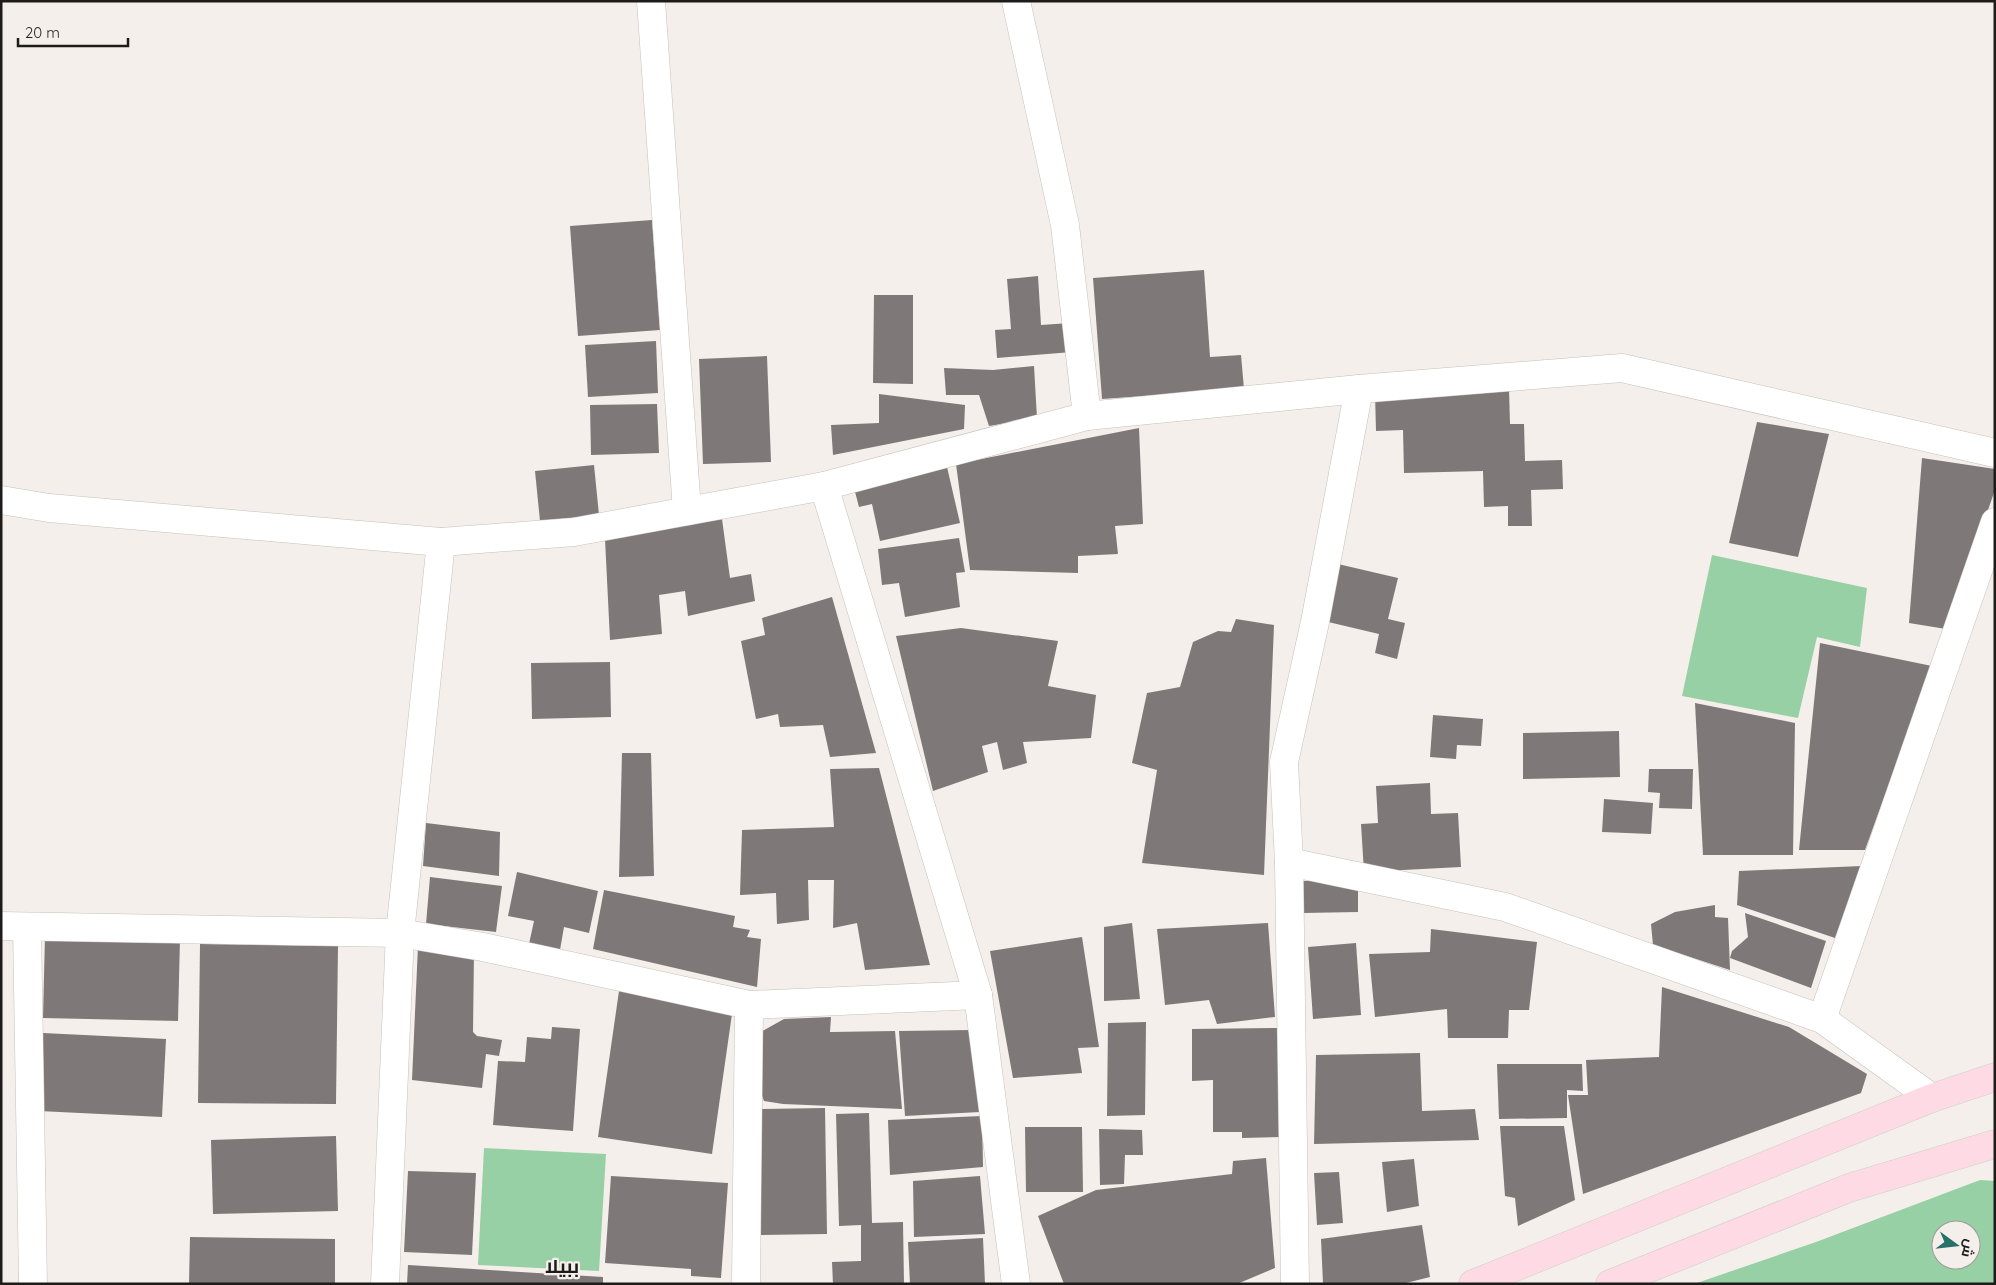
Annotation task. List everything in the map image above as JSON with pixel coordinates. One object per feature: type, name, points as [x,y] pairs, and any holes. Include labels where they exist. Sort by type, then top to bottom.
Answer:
[{"type":"main road","points":[[1473,1284],[1932,1098],[1995,1077]]},
{"type":"main road","points":[[1610,1284],[1849,1188],[1995,1144]]},
{"type":"street","points":[[651,1],[686,511]]},
{"type":"street","points":[[1016,1],[1065,225],[1087,416]]},
{"type":"street","points":[[1,500],[49,508],[441,542],[574,532],[824,486],[1087,416],[1359,389],[1622,368],[1995,453]]},
{"type":"street","points":[[1295,1284],[1289,862],[1284,762],[1315,622],[1359,389]]},
{"type":"street","points":[[824,486],[978,995],[1016,1284]]},
{"type":"street","points":[[1822,1019],[1995,522]]},
{"type":"street","points":[[385,1284],[400,933],[441,542]]},
{"type":"street","points":[[1289,862],[1505,908],[1822,1019],[1932,1098]]},
{"type":"street","points":[[33,1284],[14,927],[400,933],[483,947],[749,1005],[978,995]]},
{"type":"street","points":[[746,1284],[749,1005]]},
{"type":"green space","points":[[1712,555],[1867,588],[1860,647],[1817,637],[1798,718],[1682,696]]},
{"type":"green space","points":[[484,1148],[606,1154],[599,1271],[478,1265]]},
{"type":"green space","points":[[1980,1180],[1995,1181],[1995,1284],[1694,1284],[1816,1242]]},
{"type":"building","points":[[652,220],[660,330],[578,336],[570,226]]},
{"type":"building","points":[[1204,270],[1210,357],[1241,355],[1244,389],[1102,399],[1093,278]]},
{"type":"building","points":[[1038,276],[1041,325],[1070,323],[1072,352],[997,358],[995,330],[1011,329],[1007,279]]},
{"type":"building","points":[[874,295],[913,295],[913,384],[873,383]]},
{"type":"building","points":[[656,341],[658,393],[588,397],[585,345]]},
{"type":"building","points":[[767,356],[771,462],[703,464],[699,359]]},
{"type":"building","points":[[1034,366],[1037,418],[989,426],[979,395],[946,395],[944,368],[993,370]]},
{"type":"building","points":[[1509,389],[1510,424],[1524,424],[1525,461],[1562,460],[1563,489],[1531,490],[1532,526],[1508,526],[1508,506],[1484,507],[1483,471],[1404,473],[1403,430],[1376,431],[1375,393]]},
{"type":"building","points":[[879,394],[965,405],[964,429],[833,455],[831,425],[879,423]]},
{"type":"building","points":[[657,404],[659,453],[591,455],[590,405]]},
{"type":"building","points":[[1757,422],[1829,434],[1798,557],[1729,543]]},
{"type":"building","points":[[1139,428],[1143,524],[1115,526],[1118,554],[1078,556],[1078,573],[970,570],[956,464]]},
{"type":"building","points":[[1922,458],[1995,469],[1995,490],[1946,629],[1909,623]]},
{"type":"building","points":[[594,465],[599,515],[540,521],[535,471]]},
{"type":"building","points":[[947,467],[960,523],[880,541],[872,504],[859,507],[854,488]]},
{"type":"building","points":[[722,519],[730,578],[751,574],[755,601],[688,616],[685,591],[659,595],[662,634],[610,640],[605,539]]},
{"type":"building","points":[[959,538],[965,572],[956,573],[960,607],[905,617],[899,583],[882,585],[878,549]]},
{"type":"building","points":[[1338,564],[1398,578],[1388,619],[1405,623],[1397,659],[1375,653],[1379,634],[1324,621]]},
{"type":"building","points":[[832,597],[876,753],[830,757],[823,725],[780,727],[778,714],[756,719],[741,641],[765,635],[762,618]]},
{"type":"building","points":[[1236,619],[1274,625],[1264,875],[1142,863],[1157,770],[1132,763],[1147,693],[1180,687],[1193,642],[1218,631],[1231,632]]},
{"type":"building","points":[[961,628],[1058,641],[1048,686],[1096,695],[1091,738],[1023,742],[1027,763],[1003,770],[997,742],[982,746],[988,772],[933,791],[896,636]]},
{"type":"building","points":[[1820,643],[1932,666],[1865,850],[1799,850]]},
{"type":"building","points":[[610,662],[611,717],[532,719],[531,663]]},
{"type":"building","points":[[1695,703],[1795,723],[1793,855],[1703,855]]},
{"type":"building","points":[[1433,715],[1483,719],[1481,746],[1457,745],[1456,759],[1430,757]]},
{"type":"building","points":[[1619,731],[1620,777],[1523,779],[1523,733]]},
{"type":"building","points":[[622,753],[651,753],[654,876],[619,877]]},
{"type":"building","points":[[879,768],[930,965],[865,970],[857,923],[833,928],[834,880],[808,880],[809,920],[777,924],[776,893],[740,895],[742,830],[834,827],[830,769]]},
{"type":"building","points":[[1649,769],[1693,769],[1692,809],[1659,808],[1660,793],[1648,792]]},
{"type":"building","points":[[1430,783],[1431,814],[1458,813],[1461,867],[1364,872],[1361,824],[1378,823],[1376,786]]},
{"type":"building","points":[[1604,799],[1653,803],[1651,834],[1602,832]]},
{"type":"building","points":[[426,823],[500,832],[499,876],[423,866]]},
{"type":"building","points":[[1862,866],[1835,938],[1737,905],[1739,871]]},
{"type":"building","points":[[517,872],[598,891],[589,933],[564,927],[560,950],[529,944],[534,921],[508,916]]},
{"type":"building","points":[[430,877],[502,886],[496,932],[426,924]]},
{"type":"building","points":[[1358,880],[1358,912],[1303,913],[1303,881]]},
{"type":"building","points":[[604,890],[735,916],[733,927],[750,930],[747,937],[761,939],[757,987],[593,949]]},
{"type":"building","points":[[1715,905],[1715,917],[1728,918],[1730,970],[1653,945],[1651,924],[1675,912]]},
{"type":"building","points":[[1745,913],[1826,941],[1811,988],[1730,958],[1732,951],[1748,937]]},
{"type":"building","points":[[1132,923],[1140,999],[1104,1001],[1104,927]]},
{"type":"building","points":[[1268,923],[1275,1017],[1217,1024],[1209,1000],[1165,1005],[1157,929]]},
{"type":"building","points":[[1431,929],[1537,942],[1529,1010],[1509,1010],[1508,1038],[1448,1038],[1447,1009],[1375,1017],[1369,954],[1430,952]]},
{"type":"building","points":[[45,935],[180,938],[178,1021],[43,1018]]},
{"type":"building","points":[[1082,937],[1099,1047],[1078,1048],[1082,1073],[1013,1078],[990,951]]},
{"type":"building","points":[[1356,943],[1361,1015],[1313,1019],[1308,947]]},
{"type":"building","points":[[200,944],[338,946],[336,1104],[198,1103]]},
{"type":"building","points":[[418,946],[474,952],[473,1032],[477,1036],[502,1040],[499,1056],[486,1054],[482,1088],[412,1080]]},
{"type":"building","points":[[1662,987],[1789,1027],[1867,1074],[1861,1093],[1583,1194],[1568,1095],[1588,1095],[1586,1060],[1659,1057]]},
{"type":"building","points":[[619,991],[733,1007],[712,1154],[598,1137]]},
{"type":"building","points":[[831,1017],[830,1032],[895,1031],[902,1109],[783,1104],[764,1101],[758,1085],[757,1034],[784,1019]]},
{"type":"building","points":[[1146,1022],[1145,1115],[1107,1116],[1108,1023]]},
{"type":"building","points":[[552,1027],[580,1029],[573,1131],[493,1125],[498,1061],[525,1062],[527,1037],[551,1039]]},
{"type":"building","points":[[1278,1028],[1281,1137],[1242,1138],[1242,1132],[1213,1132],[1213,1080],[1192,1081],[1192,1029]]},
{"type":"building","points":[[972,1030],[980,1112],[905,1116],[899,1031]]},
{"type":"building","points":[[43,1033],[166,1039],[162,1117],[39,1111]]},
{"type":"building","points":[[1420,1053],[1422,1111],[1475,1109],[1479,1140],[1314,1144],[1316,1055]]},
{"type":"building","points":[[1497,1064],[1582,1064],[1583,1091],[1567,1090],[1567,1118],[1499,1119]]},
{"type":"building","points":[[825,1108],[827,1234],[760,1235],[758,1109]]},
{"type":"building","points":[[869,1113],[872,1223],[903,1222],[904,1284],[833,1284],[832,1262],[861,1261],[861,1225],[839,1226],[836,1114]]},
{"type":"building","points":[[982,1116],[983,1167],[890,1175],[888,1120]]},
{"type":"building","points":[[1500,1126],[1564,1126],[1575,1200],[1518,1226],[1515,1198],[1505,1196]]},
{"type":"building","points":[[1025,1127],[1082,1127],[1083,1192],[1026,1192]]},
{"type":"building","points":[[1099,1129],[1142,1130],[1143,1155],[1125,1155],[1124,1184],[1100,1185]]},
{"type":"building","points":[[336,1136],[338,1211],[213,1214],[211,1140]]},
{"type":"building","points":[[1266,1158],[1275,1268],[1237,1284],[1064,1284],[1038,1216],[1096,1190],[1232,1174],[1233,1161]]},
{"type":"building","points":[[1414,1159],[1419,1206],[1387,1212],[1382,1162]]},
{"type":"building","points":[[408,1171],[476,1173],[472,1255],[404,1252]]},
{"type":"building","points":[[1339,1172],[1343,1223],[1317,1225],[1314,1173]]},
{"type":"building","points":[[611,1176],[728,1183],[721,1278],[691,1276],[691,1269],[605,1263]]},
{"type":"building","points":[[980,1176],[985,1234],[914,1237],[913,1181]]},
{"type":"building","points":[[1422,1225],[1430,1277],[1402,1284],[1323,1284],[1321,1239]]},
{"type":"building","points":[[190,1237],[335,1239],[335,1284],[189,1284]]},
{"type":"building","points":[[983,1238],[985,1284],[910,1284],[908,1242]]},
{"type":"building","points":[[408,1265],[603,1277],[603,1284],[407,1284]]},
{"type":"district","name":"ببيلا","points":[[562,1266]]}]
